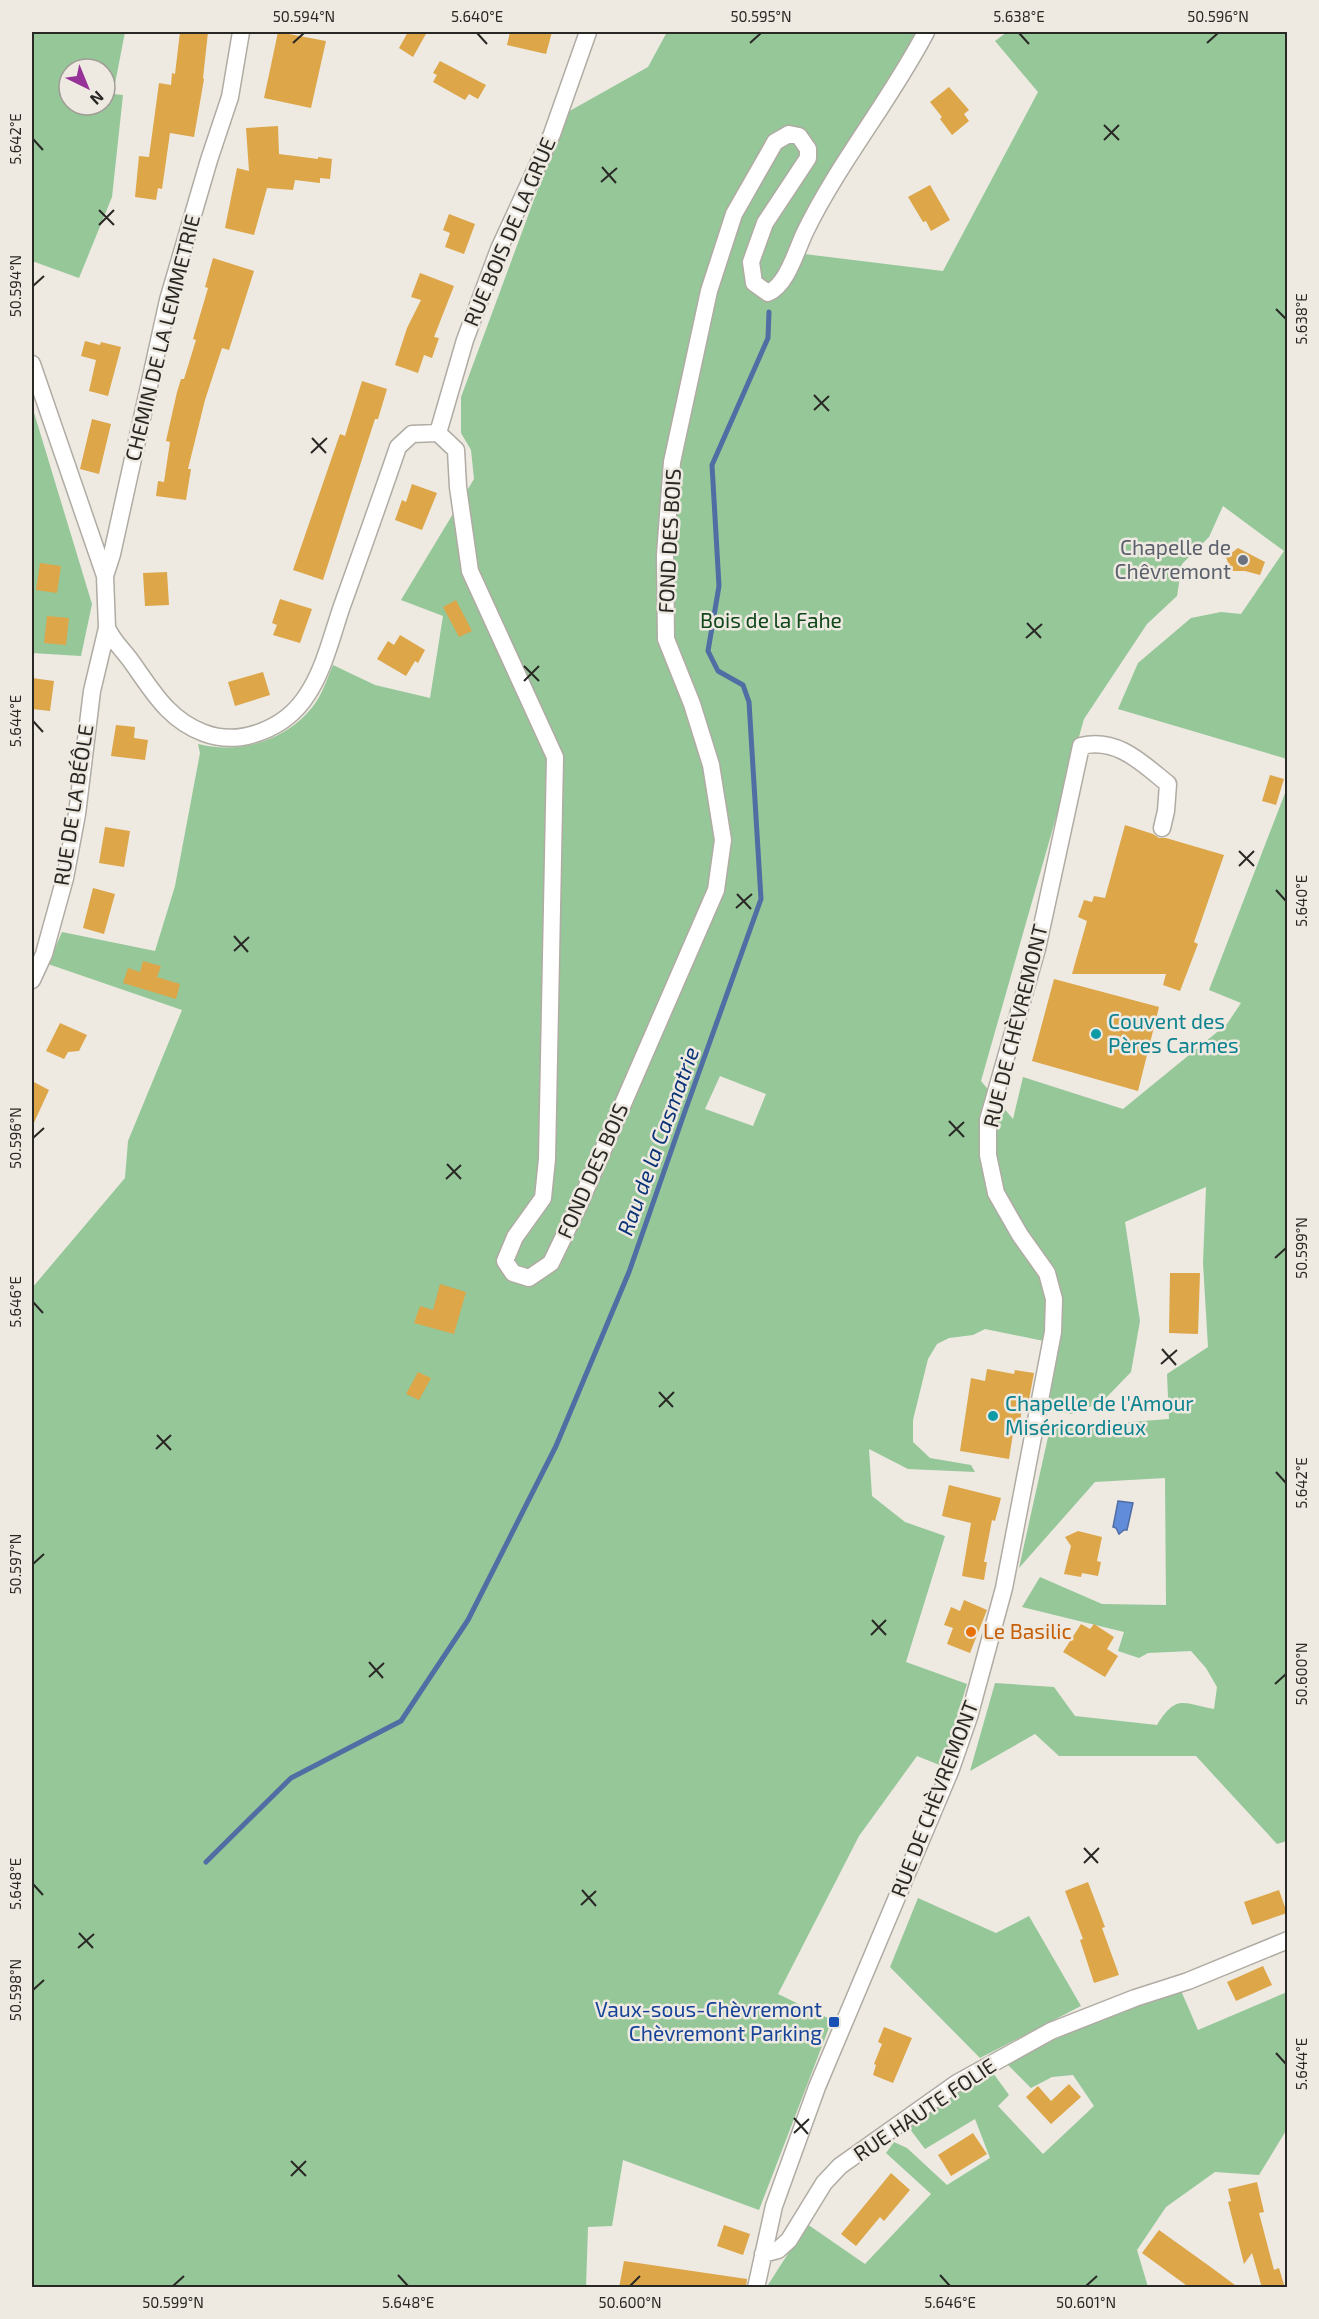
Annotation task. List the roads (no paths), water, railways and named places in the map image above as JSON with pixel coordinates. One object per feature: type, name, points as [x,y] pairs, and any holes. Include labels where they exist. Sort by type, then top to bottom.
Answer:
[{"type":"street","name":"CHEMIN DE LA LEMMETRIE","points":[[105,576],[112,554],[168,300],[230,97],[241,32]]},
{"type":"street","name":"RUE BOIS DE LA GRUE","points":[[438,433],[465,340],[499,249],[552,134],[588,32]]},
{"type":"street","name":"FOND DES BOIS","points":[[438,433],[456,450],[458,487],[470,571],[555,757],[547,1159],[543,1198],[514,1237],[504,1261],[513,1274],[529,1278],[551,1263],[579,1205],[716,890],[723,840],[711,765],[692,704],[666,639],[665,555],[672,462],[709,291],[734,213],[775,142],[789,134],[799,136],[808,149],[808,158],[765,223],[751,262],[754,283],[768,293],[776,289],[784,279],[827,193],[926,32]]},
{"type":"street","points":[[32,364],[105,576]]},
{"type":"street","points":[[107,628],[114,642],[129,658],[158,702],[176,718],[196,730],[213,736],[246,736],[269,729],[287,718],[308,694],[324,659],[398,447],[412,434],[438,433]]},
{"type":"street","name":"RUE DE LA BÉÔLE","points":[[32,980],[44,954],[65,878],[77,814],[92,691],[107,628],[105,576]]},
{"type":"street","name":"RUE DE CHÈVREMONT","points":[[756,2288],[774,2206],[817,2086],[951,1769],[969,1717],[1004,1588],[1053,1332],[1054,1299],[1047,1273],[1020,1235],[996,1192],[988,1155],[988,1120],[1037,949],[1081,746],[1095,743],[1129,752],[1168,784],[1162,828]]},
{"type":"street","name":"RUE HAUTE FOLIE","points":[[763,2254],[778,2250],[789,2240],[824,2183],[840,2166],[957,2083],[1051,2031],[1135,1998],[1188,1981],[1287,1940]]},
{"type":"water","points":[[1118,1501],[1133,1503],[1127,1530],[1119,1534],[1113,1527]]},
{"type":"waterway","name":"Rau de la Casmatrie","points":[[206,1862],[291,1778],[401,1721],[468,1620],[556,1446],[629,1272],[761,899],[749,702],[743,685],[718,671],[708,651],[719,586],[712,465],[768,338],[769,312]]},
{"type":"place","name":"Chapelle de Chêvremont","points":[[1243,560]]},
{"type":"place","name":"Couvent des Pères Carmes","points":[[1096,1034]]},
{"type":"place","name":"Chapelle de l'Amour Miséricordieux","points":[[993,1416]]},
{"type":"place","name":"Le Basilic","points":[[971,1632]]},
{"type":"place","name":"Vaux-sous-Chèvremont Chèvremont Parking","points":[[834,2022]]},
{"type":"park label","name":"Bois de la Fahe","points":[[771,621]]}]
